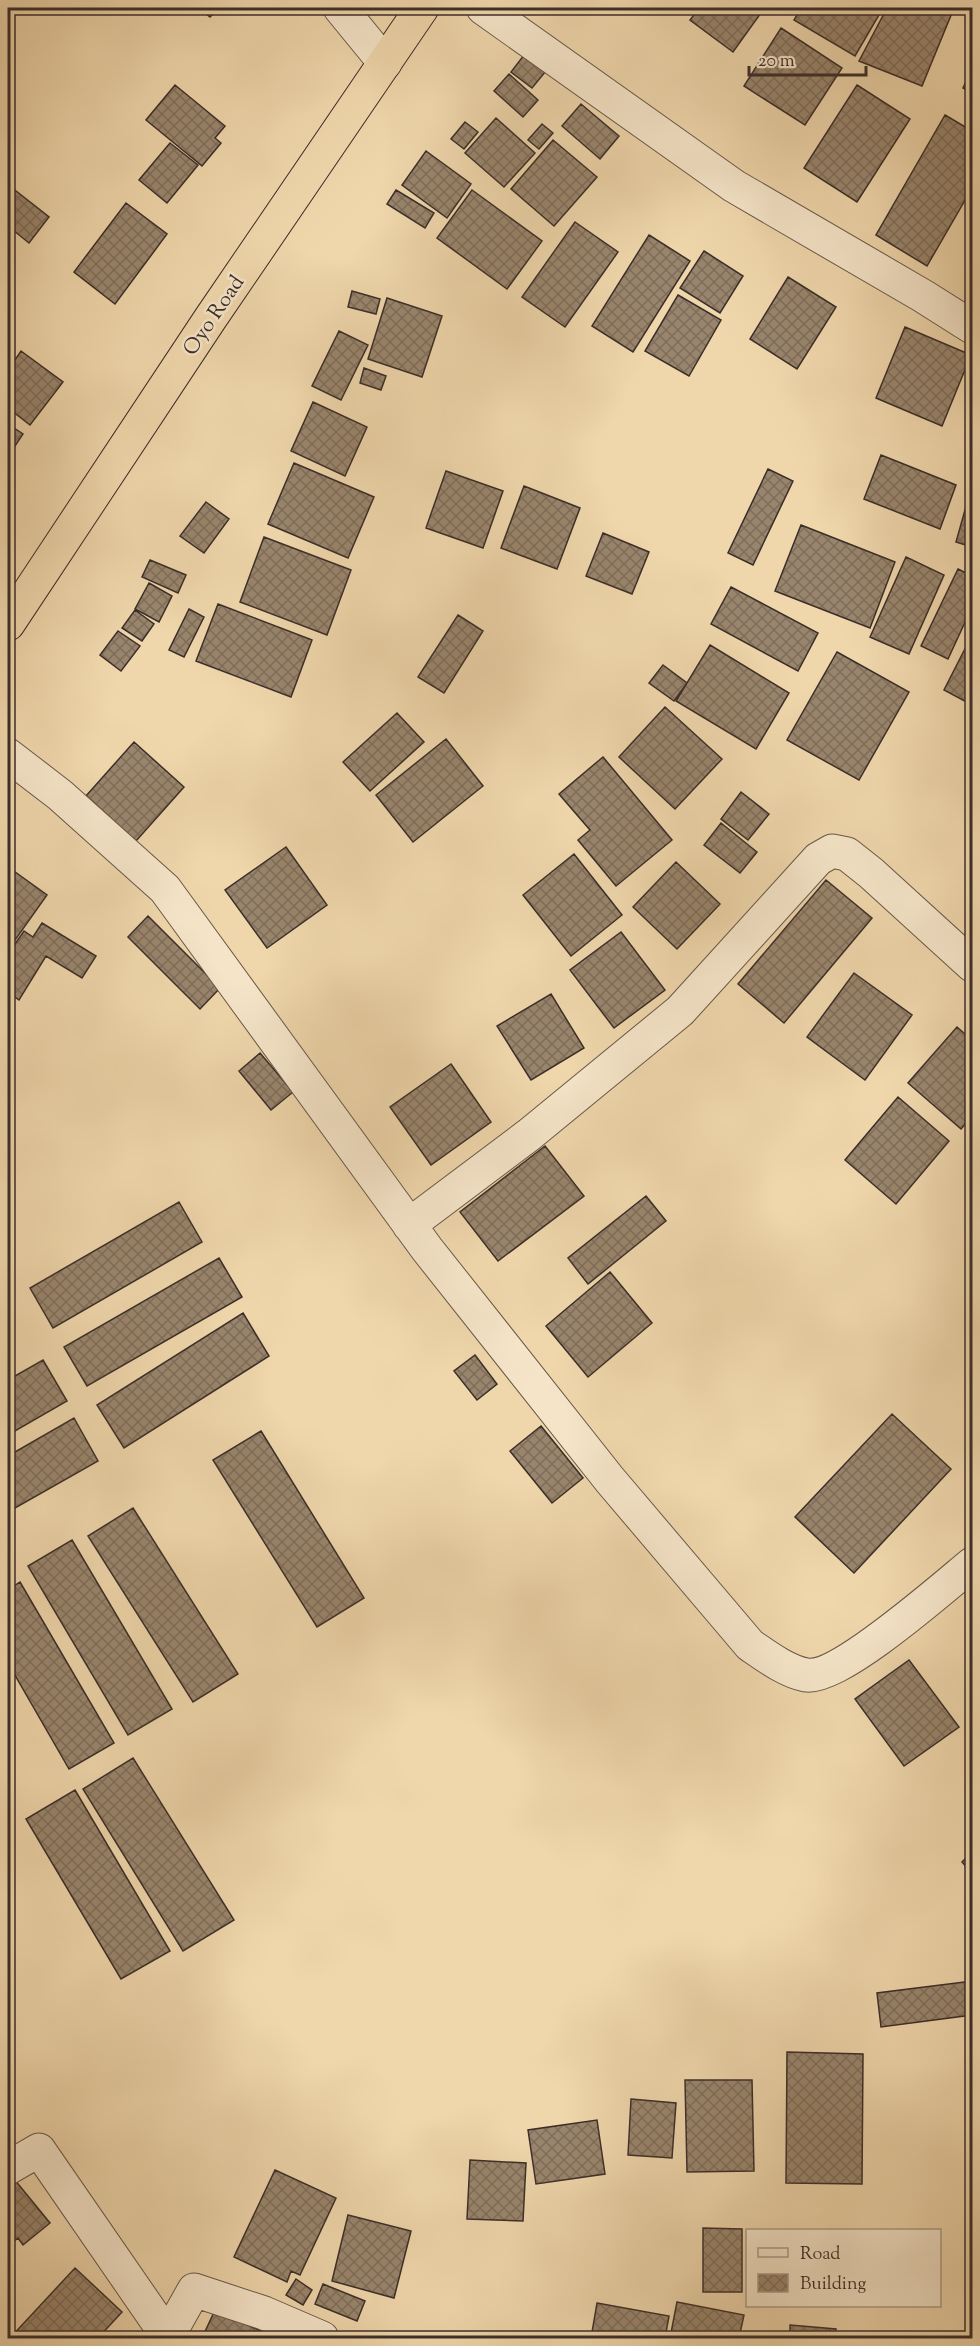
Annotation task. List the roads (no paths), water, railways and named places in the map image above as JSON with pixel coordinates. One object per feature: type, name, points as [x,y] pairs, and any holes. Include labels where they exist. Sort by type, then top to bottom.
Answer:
[{"type":"highway","name":"Oyo Road","points":[[8,624],[210,319],[422,8]]},
{"type":"street","points":[[340,8],[385,63]]},
{"type":"street","points":[[483,8],[734,186],[924,296],[972,327]]},
{"type":"street","points":[[8,755],[60,795],[165,889],[409,1225],[610,1480],[750,1645],[776,1662],[808,1675],[836,1668],[879,1638],[972,1564]]},
{"type":"street","points":[[409,1225],[530,1134],[681,1011],[818,859],[832,851],[847,855],[872,873],[972,965]]},
{"type":"street","points":[[8,2168],[39,2150],[168,2338],[194,2290],[264,2313],[322,2338]]}]
